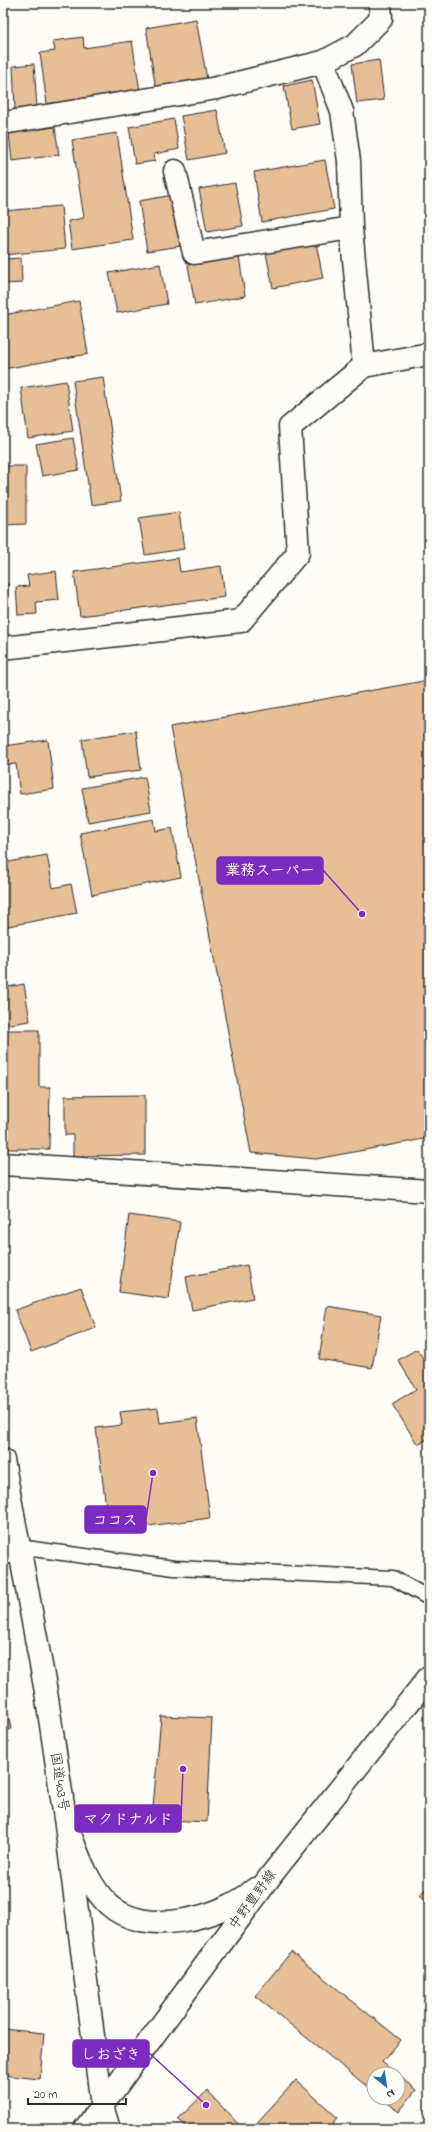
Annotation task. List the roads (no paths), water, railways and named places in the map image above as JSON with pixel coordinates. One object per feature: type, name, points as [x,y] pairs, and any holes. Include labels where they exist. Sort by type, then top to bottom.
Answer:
[{"type":"main road","points":[[3,123],[217,88],[323,62],[355,45],[382,19],[380,3]]},
{"type":"main road","points":[[323,62],[342,111],[349,161],[351,228],[364,366]]},
{"type":"main road","points":[[175,171],[194,253],[351,228]]},
{"type":"main road","points":[[3,648],[241,621],[298,552],[290,428],[364,366],[429,354]]},
{"type":"main road","points":[[3,1164],[429,1190]]},
{"type":"main road","name":"国道403号","points":[[3,1460],[11,1550],[46,1692],[66,1825],[102,2106],[110,2129]]},
{"type":"main road","name":"中野豊野線","points":[[85,2129],[272,1874],[429,1677]]},
{"type":"main road","points":[[66,1825],[82,1864],[95,1888],[107,1904],[123,1915],[142,1920],[163,1922],[195,1918],[224,1908],[245,1898],[272,1874]]},
{"type":"lane","points":[[11,1550],[174,1568],[393,1578],[429,1598]]},
{"type":"place","name":"業務スーパー","points":[[362,914]]},
{"type":"place","name":"ココス","points":[[153,1473]]},
{"type":"place","name":"マクドナルド","points":[[183,1769]]},
{"type":"place","name":"しおざき","points":[[206,2105]]}]
